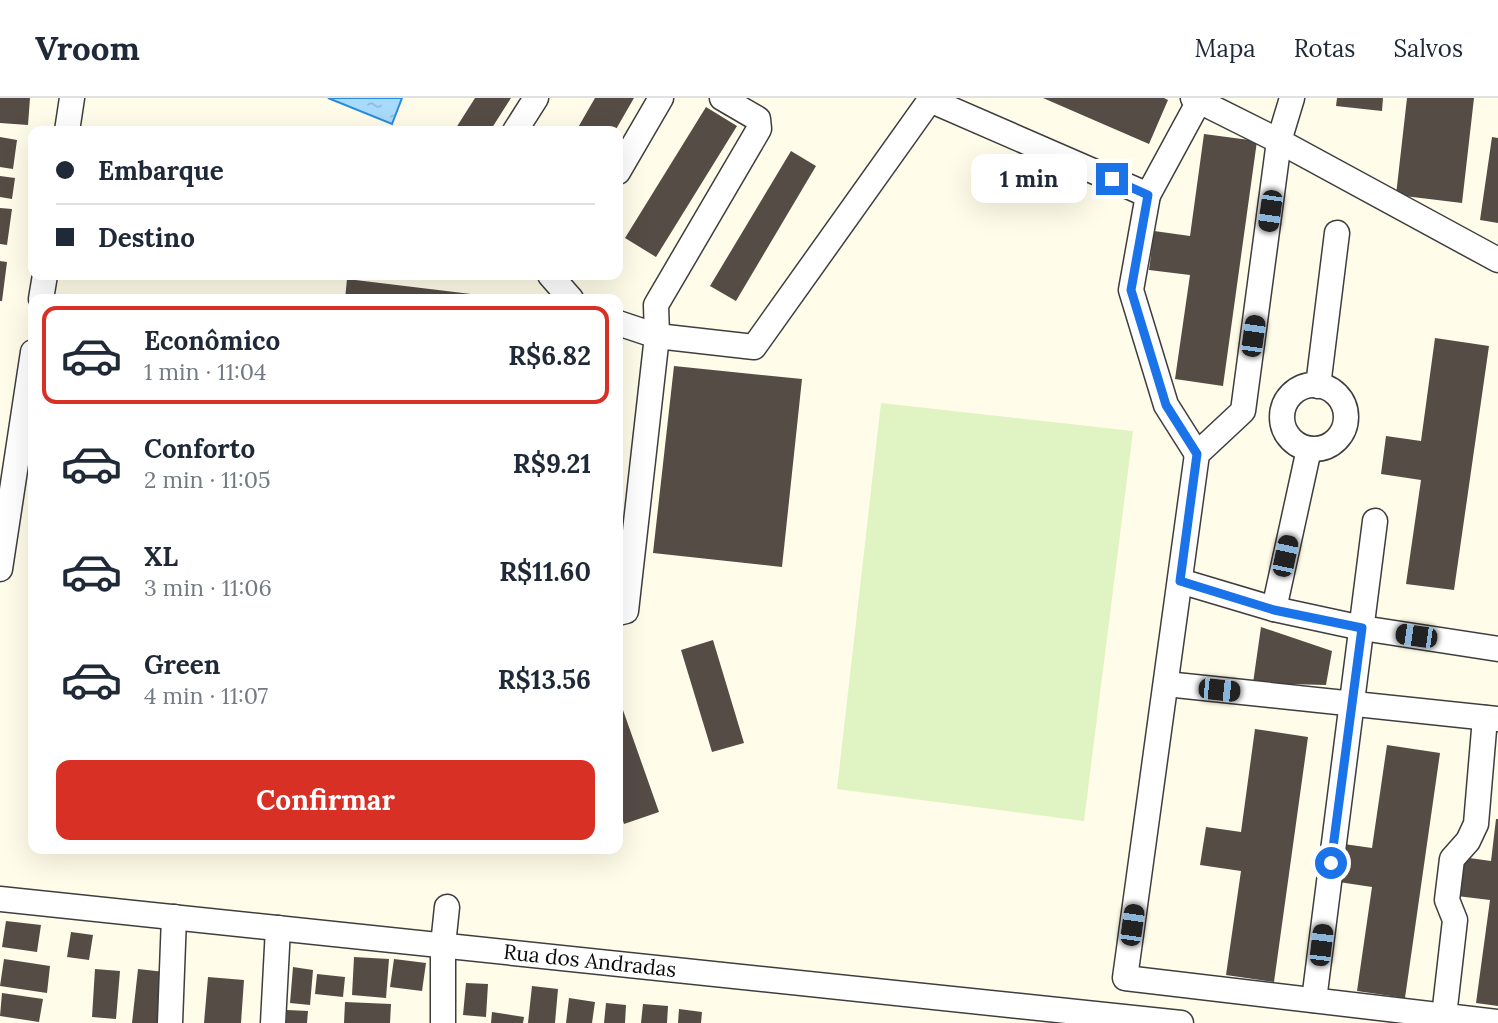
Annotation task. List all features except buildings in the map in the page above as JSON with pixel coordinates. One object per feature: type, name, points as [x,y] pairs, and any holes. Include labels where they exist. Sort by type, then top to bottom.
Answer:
[{"type":"street","points":[[68,126],[72,98]]},
{"type":"street","points":[[518,126],[536,98]]},
{"type":"street","points":[[623,163],[661,98]]},
{"type":"street","points":[[623,612],[626,611],[657,335],[656,305],[759,130],[758,119],[722,98]]},
{"type":"street","points":[[1292,98],[1279,141],[1243,411],[1197,454],[1125,978],[1498,1022]]},
{"type":"street","points":[[1197,454],[1166,405],[1131,290],[1148,195],[1196,99],[1498,260]]},
{"type":"street","points":[[623,325],[657,335],[754,347],[930,100],[1148,195]]},
{"type":"street","points":[[1318,386],[1337,233]]},
{"type":"street","points":[[556,280],[567,294]]},
{"type":"street","points":[[0,569],[10,433],[28,370]]},
{"type":"street","points":[[1307,386],[1318,386],[1333,391],[1340,399],[1346,420],[1339,438],[1320,449],[1309,449],[1289,436],[1282,415],[1289,398],[1297,391],[1307,386]]},
{"type":"street","points":[[1274,610],[1309,449]]},
{"type":"street","points":[[1314,1000],[1376,522]]},
{"type":"street","points":[[1180,581],[1274,610],[1362,628],[1498,649]]},
{"type":"street","points":[[1166,684],[1492,719],[1476,824],[1468,841],[1452,859],[1447,900],[1455,920],[1444,1016]]},
{"type":"street","name":"Rua dos Andradas","points":[[0,899],[1181,1023]]},
{"type":"street","points":[[443,1023],[443,945],[447,908]]},
{"type":"street","points":[[170,1023],[174,917]]},
{"type":"street","points":[[273,1023],[278,928]]},
{"type":"green space","points":[[881,403],[1133,431],[1084,821],[837,789]]},
{"type":"water","points":[[328,98],[402,98],[392,124]]},
{"type":"route","points":[[1112,179],[1148,195],[1131,290],[1166,405],[1197,454],[1180,581],[1274,610],[1362,628],[1331,863]]}]
